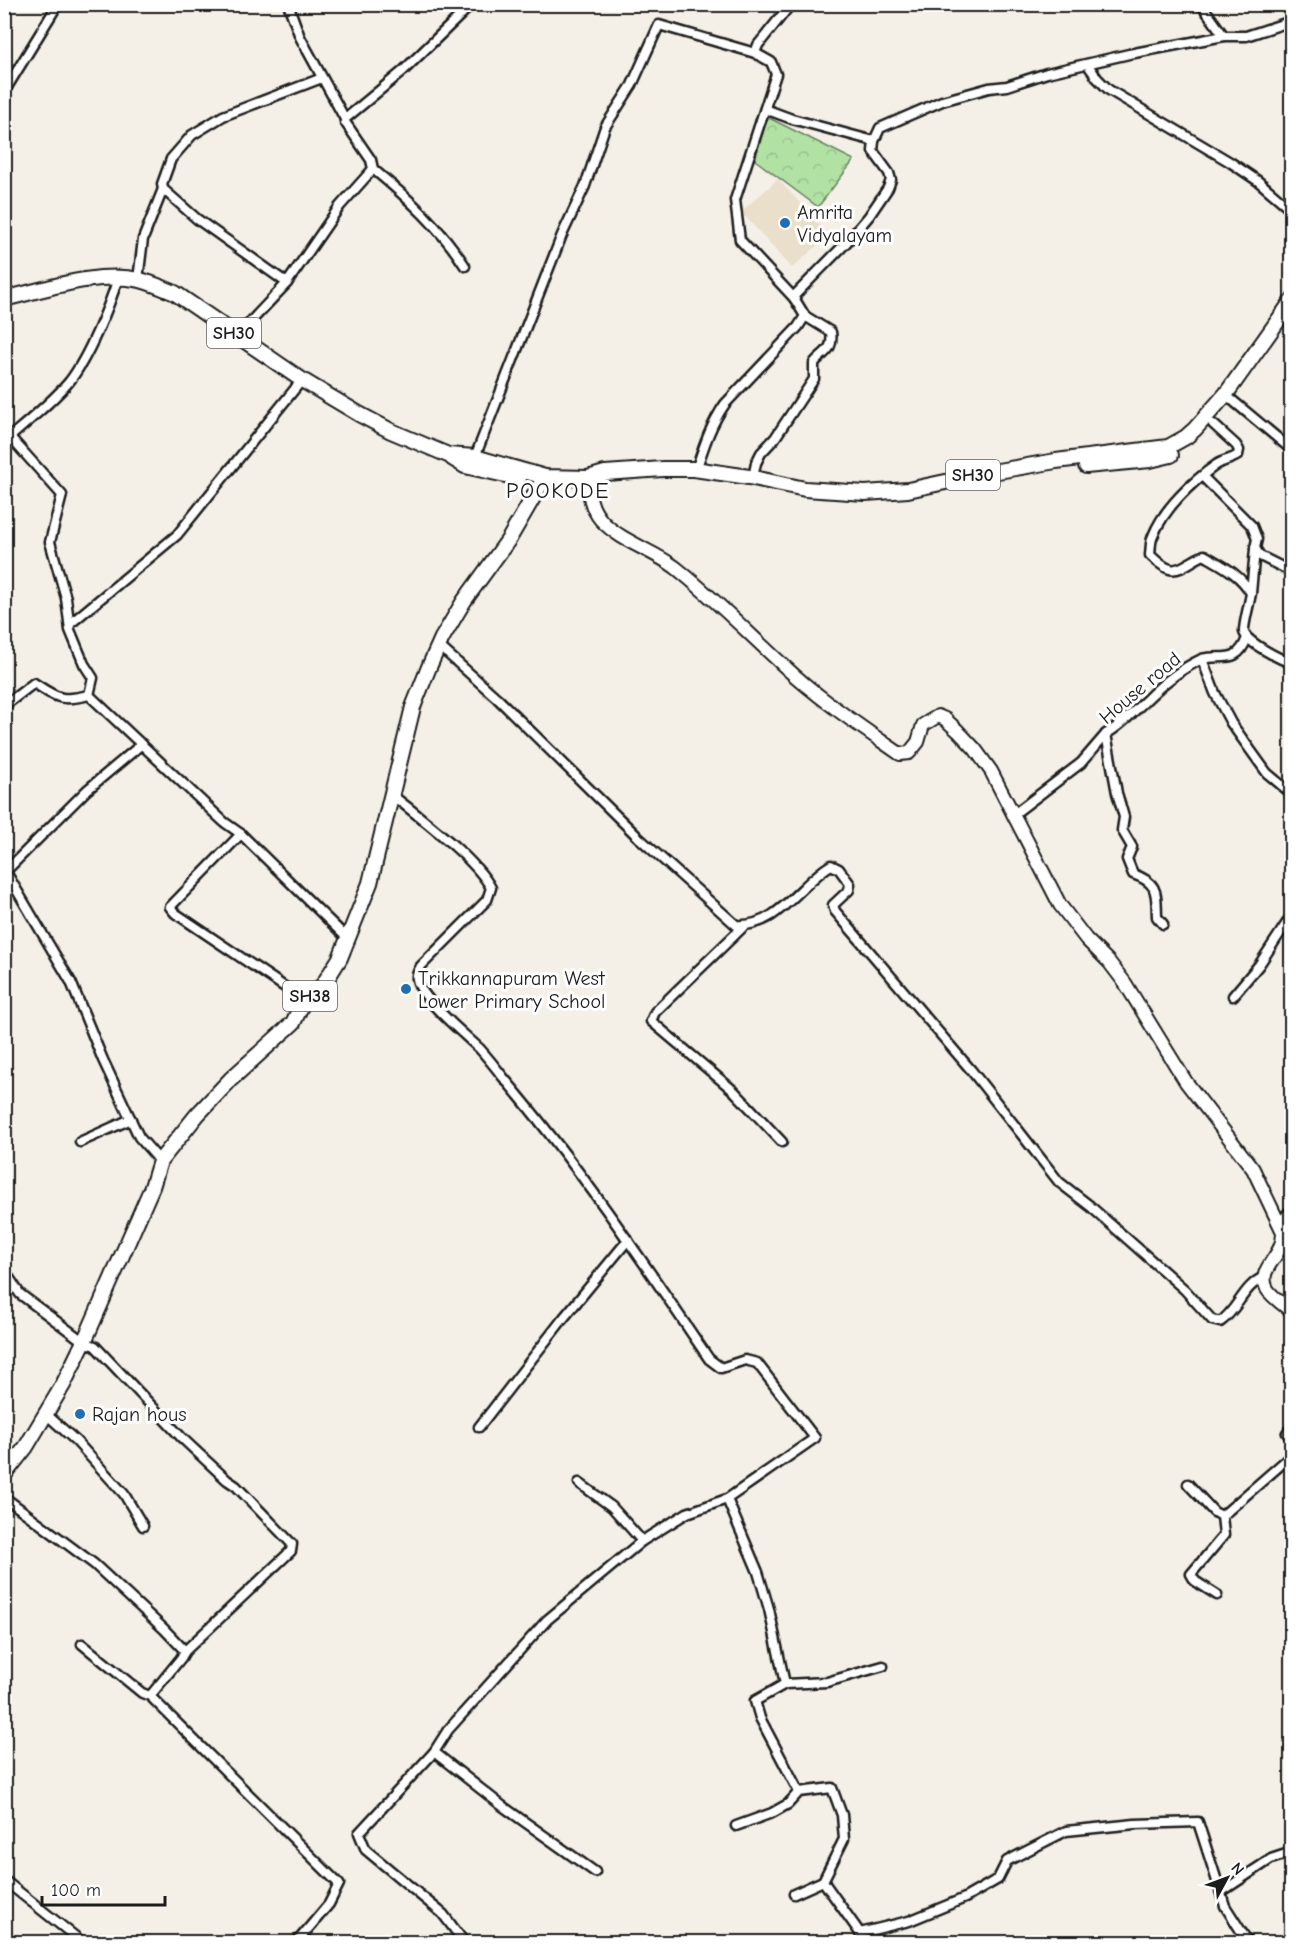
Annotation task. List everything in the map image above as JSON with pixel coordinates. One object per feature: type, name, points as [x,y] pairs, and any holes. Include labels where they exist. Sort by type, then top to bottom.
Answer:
[{"type":"main road","name":"SH30","points":[[4,299],[87,280],[118,278],[138,280],[175,293],[302,380],[391,431],[448,455],[475,457],[545,477],[588,478],[605,473],[663,469],[696,470],[828,492],[865,493],[908,490],[992,472],[1168,447],[1195,429],[1226,394],[1292,301]]},
{"type":"main road","points":[[588,478],[604,481],[696,477],[825,499],[875,502],[902,499],[1069,467],[1150,460],[1170,456],[1182,451],[1213,424],[1292,318]]},
{"type":"main road","points":[[448,455],[465,465],[490,472],[531,480],[545,477]]},
{"type":"main road","name":"SH38","points":[[4,1475],[26,1447],[63,1385],[152,1187],[160,1161],[224,1086],[293,1023],[304,1000],[323,985],[340,958],[369,883],[413,707],[438,645],[464,601],[509,539],[545,477]]},
{"type":"street","points":[[4,92],[58,4]]},
{"type":"street","points":[[288,4],[300,37],[321,78],[345,122],[371,160],[373,169],[430,220],[465,266]]},
{"type":"street","points":[[345,119],[403,71],[472,4]]},
{"type":"street","points":[[755,53],[758,45],[791,4]]},
{"type":"street","points":[[1202,4],[1224,36]]},
{"type":"street","points":[[794,298],[846,243],[869,216],[888,188],[891,180],[889,173],[873,151],[874,141],[880,128],[942,101],[989,88],[1007,86],[1047,73],[1224,36],[1246,36],[1292,21]]},
{"type":"street","points":[[475,457],[562,235],[585,186],[605,127],[632,85],[659,25],[755,53],[771,62],[776,74],[735,200],[740,240],[794,298],[805,316],[831,332],[831,344],[827,352],[814,363],[814,379],[775,438],[761,453],[753,478]]},
{"type":"street","points":[[1088,64],[1096,78],[1109,90],[1230,162],[1258,181],[1292,210]]},
{"type":"street","points":[[138,280],[143,239],[163,189],[162,184],[171,159],[192,135],[223,116],[321,78]]},
{"type":"street","points":[[765,109],[874,141]]},
{"type":"street","points":[[237,335],[287,284],[340,206],[373,169]]},
{"type":"street","points":[[163,189],[197,219],[287,284]]},
{"type":"street","points":[[89,695],[93,678],[73,640],[66,598],[50,542],[62,495],[7,439],[48,403],[78,369],[112,297],[118,278]]},
{"type":"street","points":[[696,470],[707,437],[725,404],[798,327],[805,316]]},
{"type":"street","points":[[70,624],[177,535],[302,380]]},
{"type":"street","points":[[1232,400],[1292,450]]},
{"type":"street","points":[[1213,424],[1239,450],[1235,457],[1219,463],[1184,493],[1151,538],[1150,555],[1162,566],[1171,570],[1179,570],[1204,555],[1232,571],[1244,581],[1251,593]]},
{"type":"street","points":[[1202,476],[1252,526],[1257,539],[1244,631],[1247,638],[1277,658],[1292,663]]},
{"type":"street","points":[[588,478],[589,500],[594,511],[604,523],[673,566],[726,610],[785,667],[825,700],[900,754],[909,753],[918,742],[923,725],[938,716],[945,719],[975,749],[1014,814],[1060,905],[1125,983],[1186,1082],[1253,1169],[1283,1232],[1283,1243],[1278,1254],[1266,1268],[1264,1277],[1268,1290],[1292,1312]]},
{"type":"street","points":[[1255,548],[1260,556],[1292,572]]},
{"type":"street","points":[[1202,659],[1230,657],[1241,652],[1247,638]]},
{"type":"street","points":[[438,645],[497,698],[638,837],[736,925],[744,926],[764,921],[831,865],[839,869],[850,884],[849,890],[832,905],[835,911],[971,1070],[1059,1182],[1090,1206],[1185,1290],[1212,1320],[1220,1322],[1227,1318],[1255,1280],[1264,1277]]},
{"type":"street","name":"House road","points":[[1163,924],[1157,917],[1156,892],[1145,878],[1133,873],[1127,859],[1132,847],[1122,830],[1124,817],[1106,734],[1121,726],[1173,677],[1202,659],[1215,693],[1231,723],[1267,773],[1292,794]]},
{"type":"street","points":[[4,706],[34,683],[55,697],[70,700],[89,695]]},
{"type":"street","points":[[89,695],[117,724],[142,744],[224,822],[241,834],[348,939]]},
{"type":"street","points":[[1014,814],[1081,764],[1106,734]]},
{"type":"street","points":[[142,744],[87,790],[5,873],[71,982],[103,1060],[139,1137],[160,1161]]},
{"type":"street","points":[[391,794],[482,874],[491,888],[487,900],[421,966],[417,974],[417,981],[431,1002],[481,1051],[538,1118],[628,1240],[709,1359],[721,1368],[745,1360],[757,1363],[815,1438],[727,1499],[687,1513],[642,1541],[547,1620],[448,1730],[434,1752],[358,1833],[366,1850],[442,1914],[464,1942]]},
{"type":"street","points":[[241,834],[170,907],[174,913],[304,1000]]},
{"type":"street","points":[[1233,996],[1259,965],[1292,915]]},
{"type":"street","points":[[744,926],[655,1012],[651,1021],[734,1091],[782,1142]]},
{"type":"street","points":[[80,1142],[131,1119]]},
{"type":"street","points":[[1279,1223],[1292,1209]]},
{"type":"street","points":[[479,1426],[628,1240]]},
{"type":"street","points":[[4,1270],[20,1294],[84,1342],[95,1346],[182,1438],[236,1486],[292,1544],[291,1551],[185,1652],[150,1696]]},
{"type":"street","points":[[45,1413],[76,1441],[124,1494],[143,1526]]},
{"type":"street","points":[[1292,1427],[1287,1433],[1292,1439]]},
{"type":"street","points":[[1222,1516],[1292,1455]]},
{"type":"street","points":[[579,1483],[612,1507],[642,1541]]},
{"type":"street","points":[[1188,1484],[1214,1512],[1222,1516]]},
{"type":"street","points":[[4,1497],[94,1564],[164,1629],[185,1652]]},
{"type":"street","points":[[727,1499],[758,1572],[769,1609],[785,1684]]},
{"type":"street","points":[[1217,1595],[1196,1581],[1191,1574],[1224,1535],[1222,1516]]},
{"type":"street","points":[[82,1644],[142,1693],[150,1696],[339,1884],[329,1904],[297,1942]]},
{"type":"street","points":[[799,1792],[760,1718],[755,1701],[785,1684],[827,1682],[883,1666]]},
{"type":"street","points":[[434,1752],[501,1805],[595,1872]]},
{"type":"street","points":[[736,1826],[772,1813],[788,1804],[799,1792],[832,1788],[842,1815],[844,1839],[823,1881],[794,1894]]},
{"type":"street","points":[[860,1933],[909,1921],[965,1898],[998,1879],[1007,1861],[1066,1831],[1135,1824],[1198,1822],[1225,1906],[1248,1942]]},
{"type":"street","points":[[1221,1892],[1271,1859],[1292,1852]]},
{"type":"street","points":[[4,1880],[82,1942]]},
{"type":"street","points":[[823,1881],[860,1933],[863,1942]]},
{"type":"shaded area","name":"Amrita Vidyalayam","points":[[778,179],[829,235],[792,268],[741,212]]},
{"type":"green space","points":[[767,117],[854,160],[818,207],[755,160]]},
{"type":"place","name":"Amrita Vidyalayam","points":[[785,223]]},
{"type":"place","name":"Trikkannapuram West Lower Primary School","points":[[406,989]]},
{"type":"place","name":"Rajan hous","points":[[80,1414]]},
{"type":"district","name":"POOKODE","points":[[558,491]]}]
